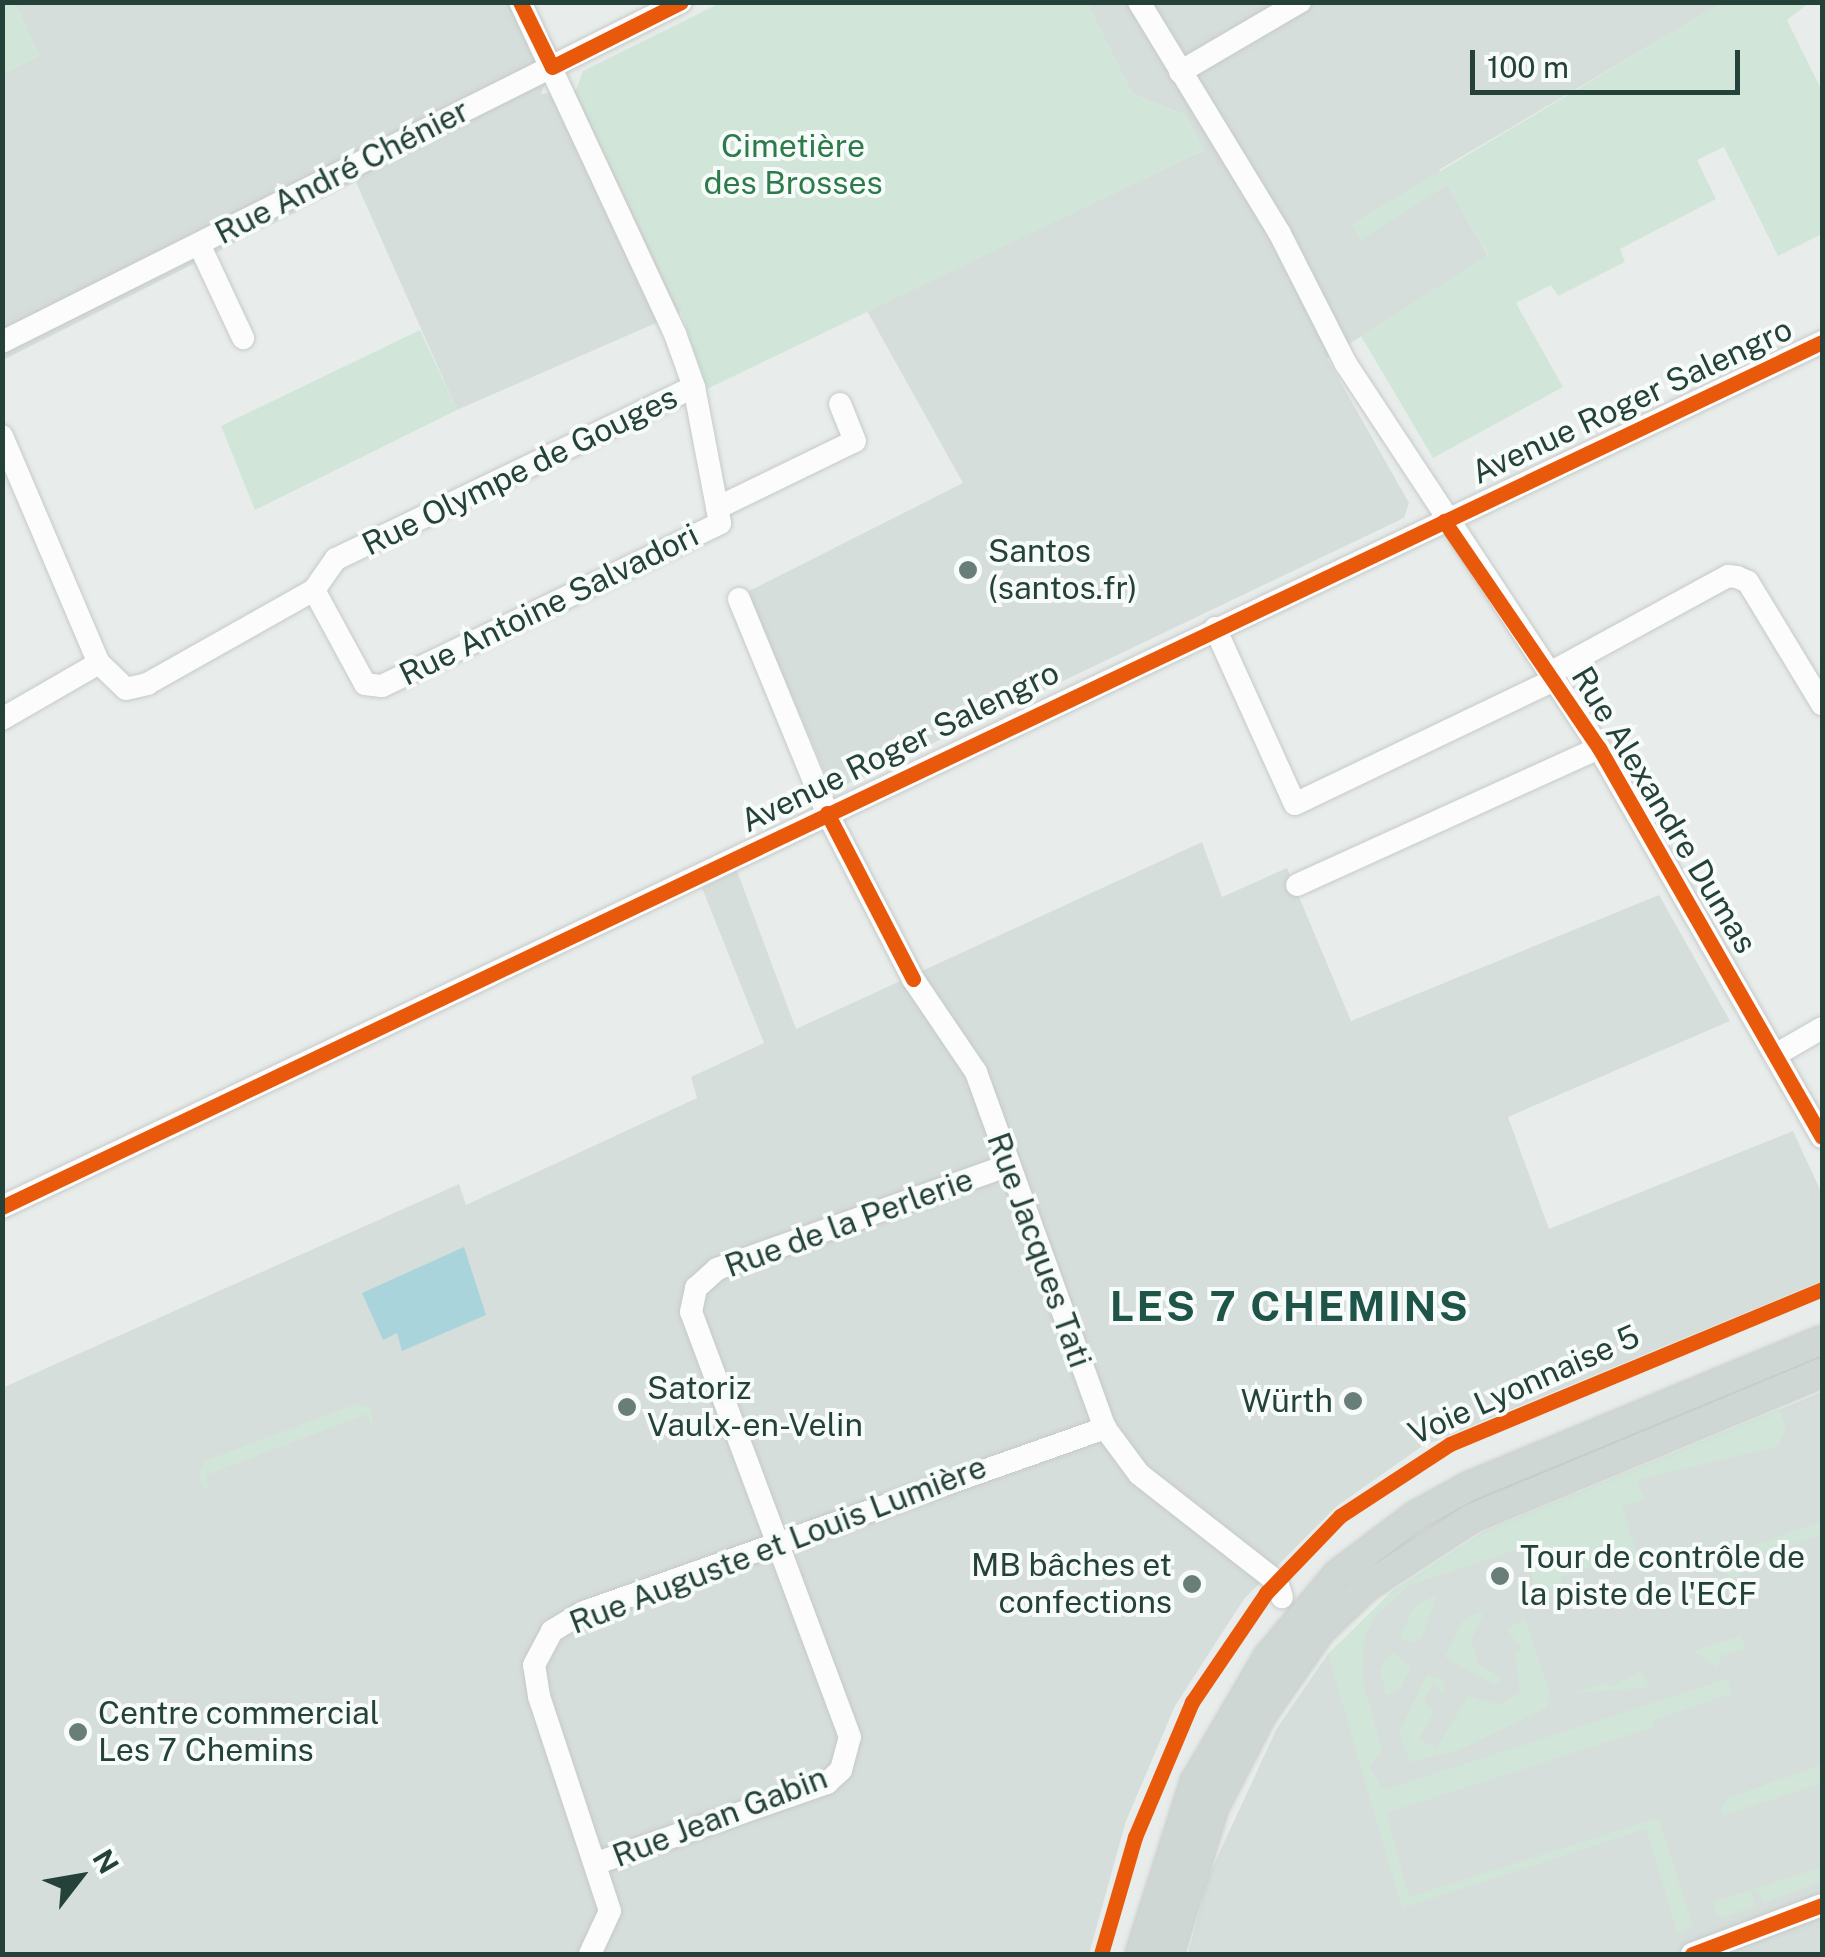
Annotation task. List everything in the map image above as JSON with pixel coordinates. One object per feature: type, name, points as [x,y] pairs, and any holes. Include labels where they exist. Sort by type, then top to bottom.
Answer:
[{"type":"main road","points":[[1140,1954],[1195,1782],[1240,1700],[1301,1614],[1337,1574],[1440,1501],[1822,1340]]},
{"type":"main road","points":[[1169,1954],[1214,1807],[1262,1714],[1301,1614],[1391,1569],[1472,1518],[1822,1372]]},
{"type":"street","points":[[520,2],[694,387],[718,516],[855,441],[840,404]]},
{"type":"street","name":"Rue André Chénier","points":[[2,342],[681,2]]},
{"type":"street","name":"Rue Alexandre Dumas","points":[[1139,2],[1280,234],[1346,364],[1444,521],[1600,748],[1821,1130]]},
{"type":"street","points":[[1180,72],[1300,2]]},
{"type":"street","points":[[199,244],[243,338]]},
{"type":"street","name":"Avenue Roger Salengro","points":[[2,1206],[1822,342]]},
{"type":"street","name":"Rue Olympe de Gouges","points":[[99,663],[126,689],[146,684],[314,590],[336,558],[694,387]]},
{"type":"street","points":[[2,436],[99,663],[2,719]]},
{"type":"street","name":"Rue Antoine Salvadori","points":[[314,590],[365,684],[382,686],[718,516]]},
{"type":"street","points":[[1215,628],[1295,804],[1552,676],[1728,576],[1748,582],[1822,704]]},
{"type":"street","name":"Rue Jacques Tati","points":[[739,600],[827,813],[913,979],[976,1072],[1006,1166],[1105,1428],[1139,1474],[1180,1510],[1180,1520],[1266,1593],[1301,1614]]},
{"type":"street","points":[[1297,885],[1600,748]]},
{"type":"street","points":[[1777,1054],[1822,1028]]},
{"type":"street","name":"Rue de la Perlerie","points":[[780,1543],[692,1312],[696,1288],[718,1268],[1006,1166]]},
{"type":"street","name":"Rue Auguste et Louis Lumière","points":[[590,1954],[610,1911],[598,1863],[539,1696],[534,1665],[552,1630],[584,1612],[1105,1428]]},
{"type":"street","name":"Rue Jean Gabin","points":[[598,1863],[827,1783],[841,1770],[850,1737],[780,1543]]},
{"type":"street","points":[[1692,1954],[1822,1906]]},
{"type":"shaded area","points":[[15,3],[521,3],[552,67],[541,94],[576,90],[681,312],[457,410],[356,182],[3,360],[3,74],[39,56]]},
{"type":"shaded area","points":[[1087,3],[1722,3],[1439,170],[1488,256],[1327,358],[1409,503],[1404,518],[833,791],[747,592],[963,483],[867,311],[1204,150],[1185,115],[1132,94]]},
{"type":"shaded area","points":[[1202,842],[1222,897],[1287,868],[1351,1021],[1659,895],[1730,1021],[1508,1117],[1549,1229],[1793,1131],[1822,1194],[1822,1281],[1421,1447],[1337,1506],[1244,1599],[1175,1706],[1126,1821],[1089,1954],[3,1954],[2,1388],[459,1184],[466,1205],[697,1098],[691,1077],[764,1043],[702,888],[737,871],[796,1029]]},
{"type":"shaded area","points":[[1822,1392],[1822,1954],[1188,1954],[1209,1875],[1277,1728],[1328,1654],[1392,1592],[1483,1532]]},
{"type":"green space","points":[[3,2],[15,3],[39,56],[3,74]]},
{"type":"green space","name":"Cimetière des Brosses","points":[[722,2],[1087,3],[1132,94],[1185,115],[1204,150],[707,389],[681,312],[576,90],[583,71]]},
{"type":"green space","points":[[1810,2],[1787,20],[1822,91],[1822,234],[1778,256],[1724,147],[1697,160],[1716,199],[1620,249],[1625,262],[1558,296],[1551,285],[1516,303],[1563,387],[1433,458],[1361,336],[1488,255],[1447,185],[1361,240],[1352,224],[1721,3]]},
{"type":"green space","points":[[420,330],[457,410],[255,510],[221,426]]},
{"type":"green space","points":[[356,1404],[371,1408],[373,1427],[367,1414],[206,1475],[209,1489],[203,1487],[199,1474],[205,1461]]},
{"type":"green space","points":[[1779,1409],[1786,1429],[1778,1446],[1637,1480],[1644,1499],[1622,1506],[1631,1536],[1637,1552],[1659,1545],[1663,1554],[1605,1572],[1602,1564],[1560,1577],[1562,1586],[1538,1593],[1522,1548],[1409,1585],[1374,1617],[1364,1640],[1362,1679],[1382,1750],[1369,1767],[1384,1790],[1727,1679],[1732,1693],[1654,1720],[1653,1727],[1386,1813],[1409,1897],[1658,1818],[1693,1926],[1678,1934],[1646,1829],[1402,1908],[1328,1654],[1392,1591],[1483,1532]]},
{"type":"green space","points":[[1822,1521],[1822,1535],[1739,1561],[1740,1576],[1729,1579],[1718,1547],[1743,1539],[1747,1548]]},
{"type":"green space","points":[[1437,1595],[1421,1638],[1411,1643],[1400,1637],[1415,1606]]},
{"type":"green space","points":[[1478,1612],[1483,1615],[1471,1640],[1479,1665],[1502,1678],[1495,1685],[1445,1657],[1463,1621]]},
{"type":"green space","points":[[1525,1619],[1550,1696],[1546,1708],[1461,1749],[1410,1762],[1399,1733],[1427,1675],[1442,1680],[1445,1688],[1442,1693],[1434,1681],[1424,1700],[1433,1713],[1419,1739],[1437,1748],[1468,1696],[1498,1705],[1520,1693],[1516,1653],[1522,1650],[1507,1629]]},
{"type":"green space","points":[[1741,1636],[1745,1648],[1721,1656],[1717,1667],[1693,1651]]},
{"type":"green space","points":[[1392,1653],[1411,1667],[1400,1689],[1386,1695],[1380,1669]]},
{"type":"green space","points":[[1640,1672],[1650,1687],[1570,1694],[1607,1682],[1610,1687]]},
{"type":"green space","points":[[1822,1765],[1822,1783],[1724,1815],[1721,1810],[1728,1798]]},
{"type":"green space","points":[[1822,1867],[1822,1881],[1763,1903],[1758,1890],[1751,1891],[1755,1906],[1722,1917],[1717,1913],[1713,1902]]},
{"type":"water","points":[[464,1247],[486,1315],[402,1351],[397,1333],[383,1340],[362,1293]]},
{"type":"cycle path","points":[[520,2],[552,67],[681,2]]},
{"type":"cycle path","points":[[2,1207],[1822,342]]},
{"type":"cycle path","points":[[1444,521],[1599,748],[1822,1137]]},
{"type":"cycle path","points":[[827,813],[913,979]]},
{"type":"cycle path","name":"Voie Lyonnaise 5","points":[[1101,1954],[1135,1837],[1192,1702],[1266,1593],[1340,1516],[1450,1444],[1822,1289]]},
{"type":"cycle path","points":[[1692,1954],[1822,1905]]},
{"type":"place","name":"Santos (santos.fr)","points":[[968,570]]},
{"type":"place","name":"Würth","points":[[1353,1401]]},
{"type":"place","name":"Satoriz Vaulx-en-Velin","points":[[627,1407]]},
{"type":"place","name":"Tour de contrôle de la piste de l'ECF","points":[[1500,1576]]},
{"type":"place","name":"MB bâches et confections","points":[[1192,1584]]},
{"type":"place","name":"Centre commercial Les 7 Chemins","points":[[78,1732]]},
{"type":"district","name":"LES 7 CHEMINS","points":[[1290,1306]]}]
